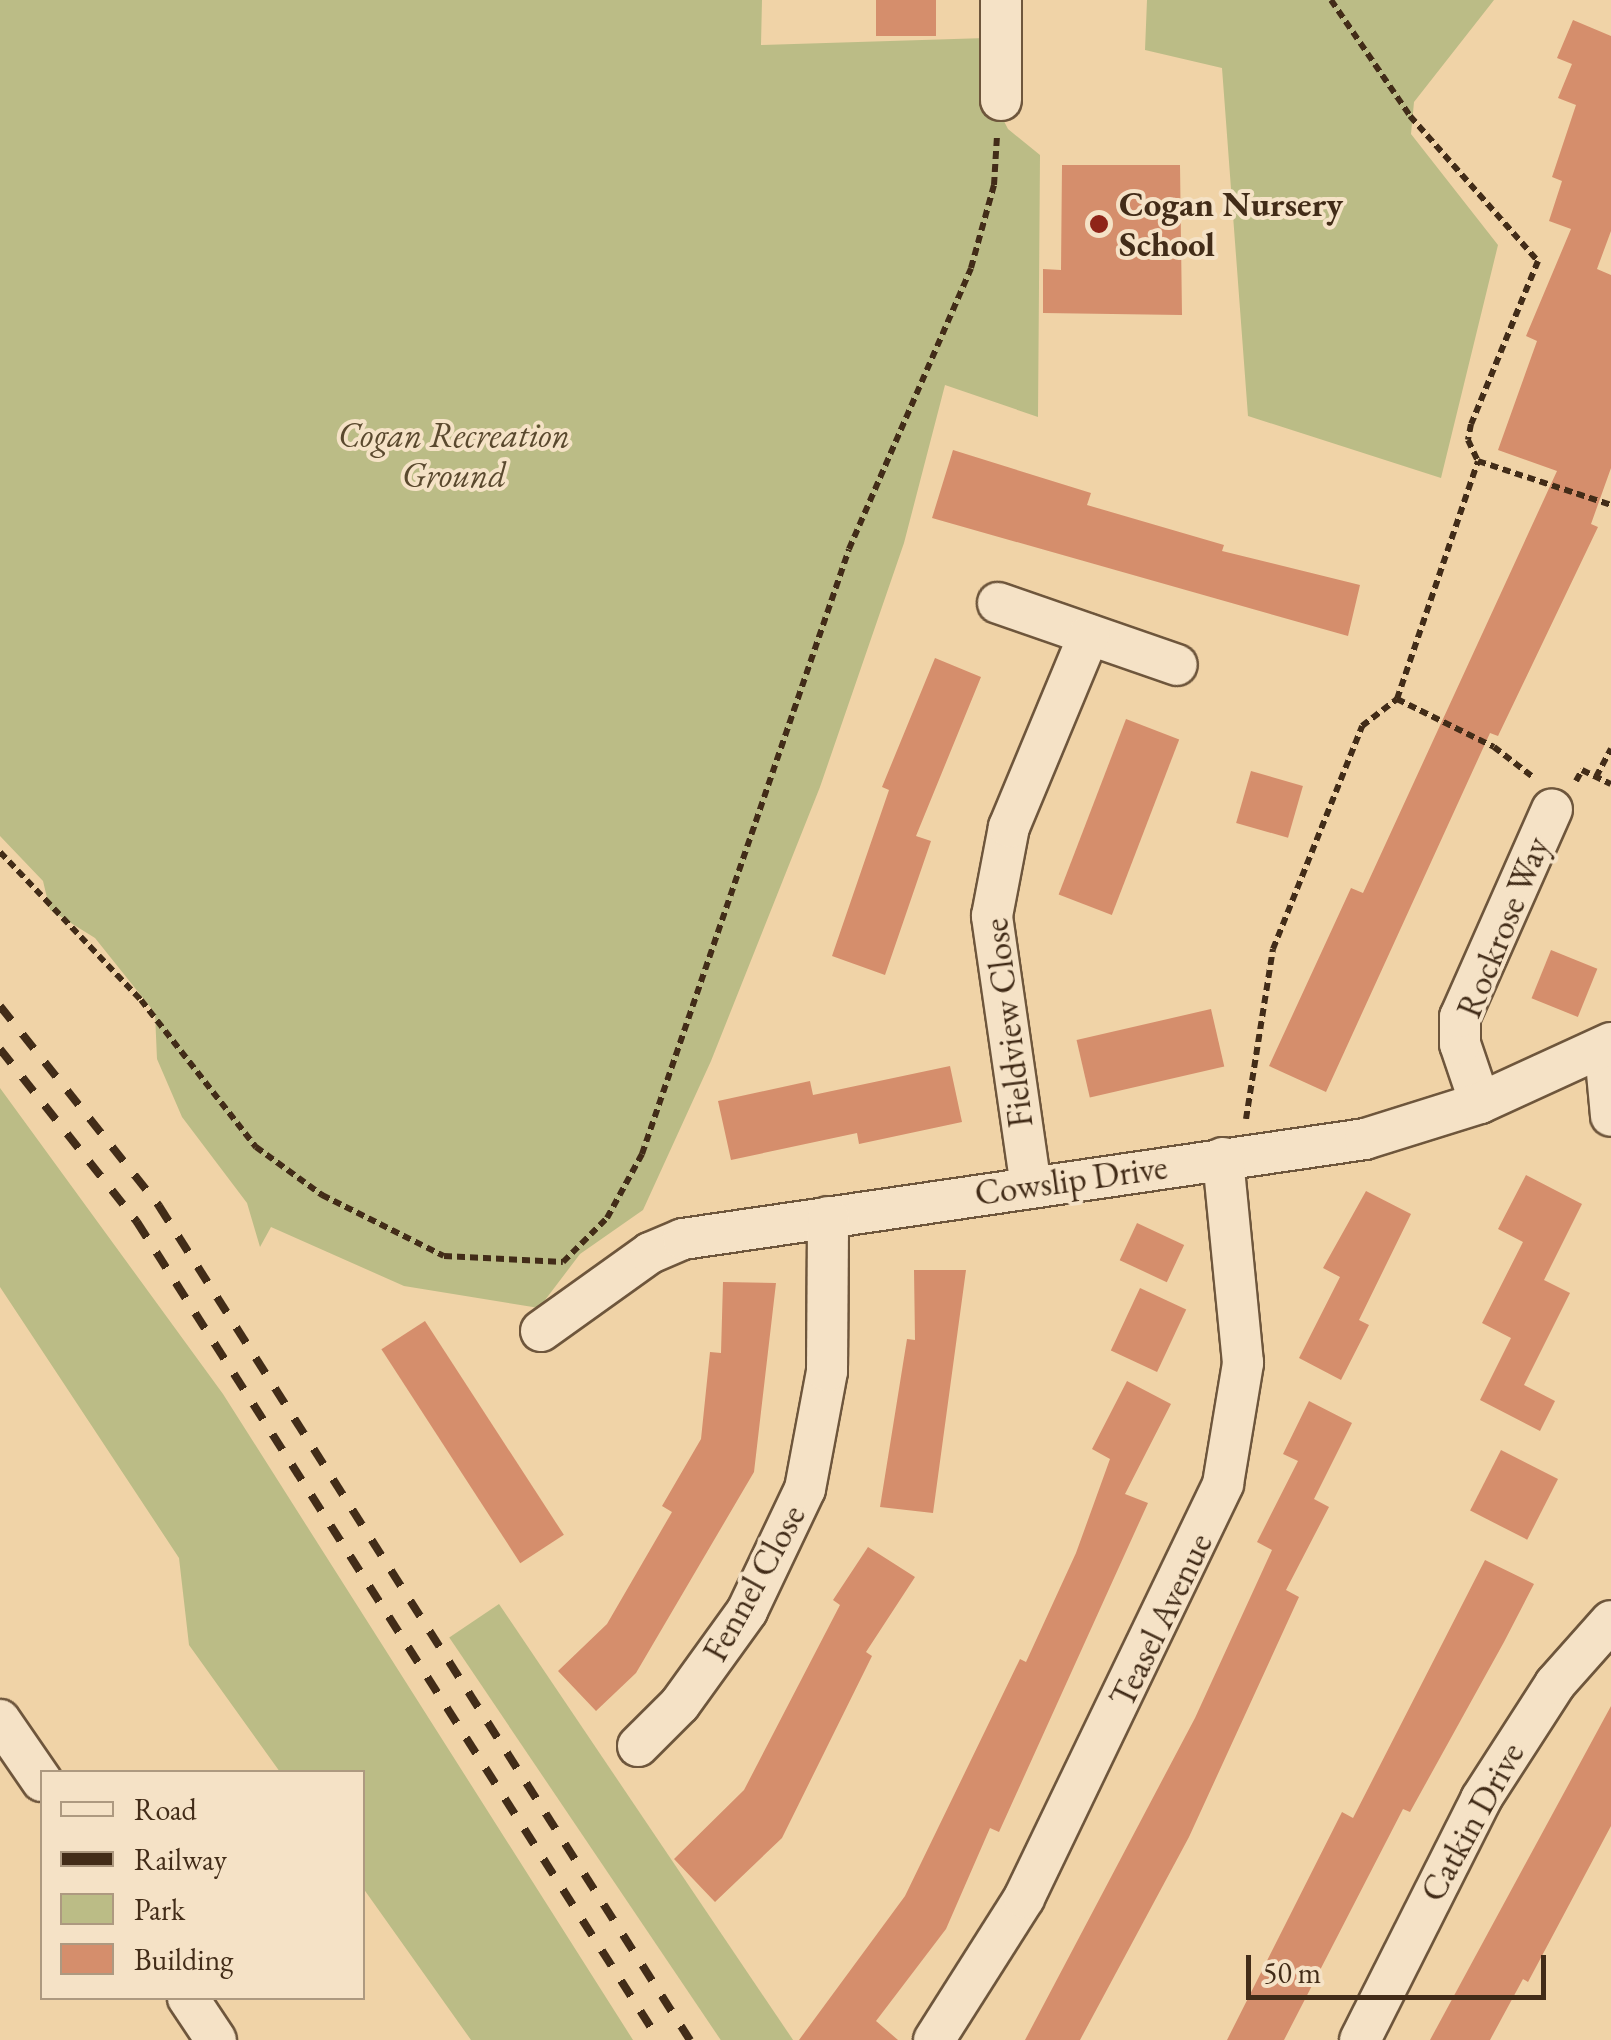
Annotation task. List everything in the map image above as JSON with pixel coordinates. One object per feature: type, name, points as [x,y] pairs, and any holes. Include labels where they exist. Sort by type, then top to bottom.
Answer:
[{"type":"street","points":[[1001,0],[1001,100]]},
{"type":"street","points":[[998,603],[1177,665]]},
{"type":"street","name":"Fieldview Close","points":[[1031,1187],[992,916],[1009,827],[1088,635]]},
{"type":"street","name":"Rockrose Way","points":[[1480,1103],[1460,1044],[1460,1017],[1546,795]]},
{"type":"street","points":[[1608,1047],[1611,1116]]},
{"type":"street","name":"Cowslip Drive","points":[[541,1331],[650,1253],[683,1239],[1365,1139],[1480,1103],[1608,1047]]},
{"type":"street","name":"Teasel Avenue","points":[[934,2040],[1024,1898],[1223,1484],[1243,1364],[1223,1158]]},
{"type":"street","name":"Fennel Close","points":[[638,1746],[680,1704],[747,1611],[805,1489],[827,1371],[828,1218]]},
{"type":"street","name":"Catkin Drive","points":[[1360,2040],[1481,1799],[1555,1684],[1611,1621]]},
{"type":"street","points":[[0,1720],[40,1779]]},
{"type":"street","points":[[189,2000],[216,2040]]},
{"type":"path","points":[[1223,1158],[1251,1110],[1273,949],[1332,792],[1362,726],[1398,699],[1478,461],[1468,440],[1471,424],[1538,261],[1410,116],[1331,0]]},
{"type":"path","points":[[0,852],[141,1000],[256,1147],[309,1186],[444,1256],[563,1262],[607,1218],[642,1154],[849,549],[986,226],[1001,100]]},
{"type":"path","points":[[1478,461],[1611,505]]},
{"type":"path","points":[[1398,699],[1494,748],[1546,795]]},
{"type":"path","points":[[1596,776],[1611,748]]},
{"type":"green space","name":"Cogan Recreation Ground","points":[[0,0],[762,0],[761,45],[986,38],[988,90],[1008,129],[1040,155],[1038,417],[945,385],[904,543],[820,787],[711,1061],[643,1210],[580,1254],[539,1308],[404,1286],[271,1227],[260,1247],[247,1203],[182,1117],[157,1059],[155,1013],[95,938],[50,910],[43,881],[0,836]]},
{"type":"green space","points":[[1147,0],[1494,0],[1414,102],[1411,134],[1498,245],[1441,478],[1248,416],[1222,68],[1145,50]]},
{"type":"green space","points":[[0,1088],[223,1394],[633,2040],[471,2040],[365,1891],[365,1770],[279,1770],[189,1645],[179,1558],[0,1287]]},
{"type":"green space","points":[[499,1604],[793,2040],[721,2040],[449,1638]]},
{"type":"building","points":[[876,0],[936,0],[936,36],[876,36]]},
{"type":"building","points":[[1573,20],[1611,36],[1611,231],[1597,269],[1611,275],[1611,468],[1591,524],[1598,527],[1498,736],[1490,733],[1326,1092],[1269,1066],[1351,888],[1363,893],[1557,471],[1498,450],[1537,341],[1526,336],[1571,229],[1549,221],[1562,181],[1552,177],[1576,105],[1558,98],[1572,64],[1557,58]]},
{"type":"building","name":"Cogan Nursery School","points":[[1062,165],[1180,165],[1182,315],[1043,313],[1043,269],[1061,270]]},
{"type":"building","points":[[953,450],[1091,493],[1087,505],[1224,545],[1222,551],[1360,585],[1348,636],[932,518]]},
{"type":"building","points":[[935,658],[981,677],[916,836],[931,841],[885,975],[832,956],[889,790],[882,787]]},
{"type":"building","points":[[1126,719],[1179,739],[1112,915],[1059,895]]},
{"type":"building","points":[[1251,771],[1303,786],[1288,838],[1236,823]]},
{"type":"building","points":[[1551,950],[1597,969],[1578,1017],[1532,998]]},
{"type":"building","points":[[1211,1009],[1224,1066],[1090,1098],[1077,1040]]},
{"type":"building","points":[[950,1066],[962,1122],[859,1144],[857,1133],[731,1160],[718,1101],[810,1081],[813,1095]]},
{"type":"building","points":[[1526,1175],[1582,1204],[1544,1280],[1570,1293],[1524,1385],[1555,1401],[1540,1431],[1480,1400],[1511,1338],[1482,1323],[1523,1242],[1498,1229]]},
{"type":"building","points":[[1366,1191],[1411,1214],[1359,1320],[1369,1325],[1341,1380],[1299,1358],[1340,1277],[1323,1268]]},
{"type":"building","points":[[1137,1223],[1184,1245],[1167,1282],[1120,1260]]},
{"type":"building","points":[[914,1270],[966,1270],[933,1513],[880,1507],[907,1339],[915,1340]]},
{"type":"building","points":[[723,1282],[776,1283],[754,1472],[636,1673],[596,1711],[558,1671],[607,1624],[672,1512],[662,1506],[701,1439],[710,1352],[721,1353]]},
{"type":"building","points":[[1140,1288],[1186,1310],[1157,1372],[1111,1351]]},
{"type":"building","points":[[425,1321],[564,1535],[520,1563],[381,1349]]},
{"type":"building","points":[[1127,1381],[1171,1404],[1125,1494],[1148,1503],[999,1832],[990,1828],[946,1929],[876,2021],[898,2040],[799,2040],[905,1896],[1020,1659],[1026,1662],[1076,1553],[1110,1459],[1092,1449]]},
{"type":"building","points":[[1309,1401],[1352,1423],[1314,1499],[1329,1507],[1286,1590],[1299,1597],[1189,1837],[1080,2040],[1025,2040],[1195,1718],[1272,1550],[1257,1542],[1298,1461],[1283,1454]]},
{"type":"building","points":[[1501,1450],[1558,1479],[1527,1540],[1470,1511]]},
{"type":"building","points":[[868,1547],[915,1577],[866,1652],[872,1656],[782,1838],[715,1902],[674,1859],[744,1790],[840,1605],[833,1600]]},
{"type":"building","points":[[1485,1560],[1534,1584],[1504,1642],[1410,1812],[1403,1809],[1284,2040],[1227,2040],[1342,1812],[1353,1818]]},
{"type":"building","points":[[1611,1706],[1611,1826],[1528,1982],[1523,1979],[1490,2040],[1430,2040]]},
{"type":"railway","points":[[0,1006],[159,1206],[690,2040]]},
{"type":"railway","points":[[0,1049],[137,1222],[659,2040]]},
{"type":"place","name":"Cogan Nursery School","points":[[1099,224]]}]
